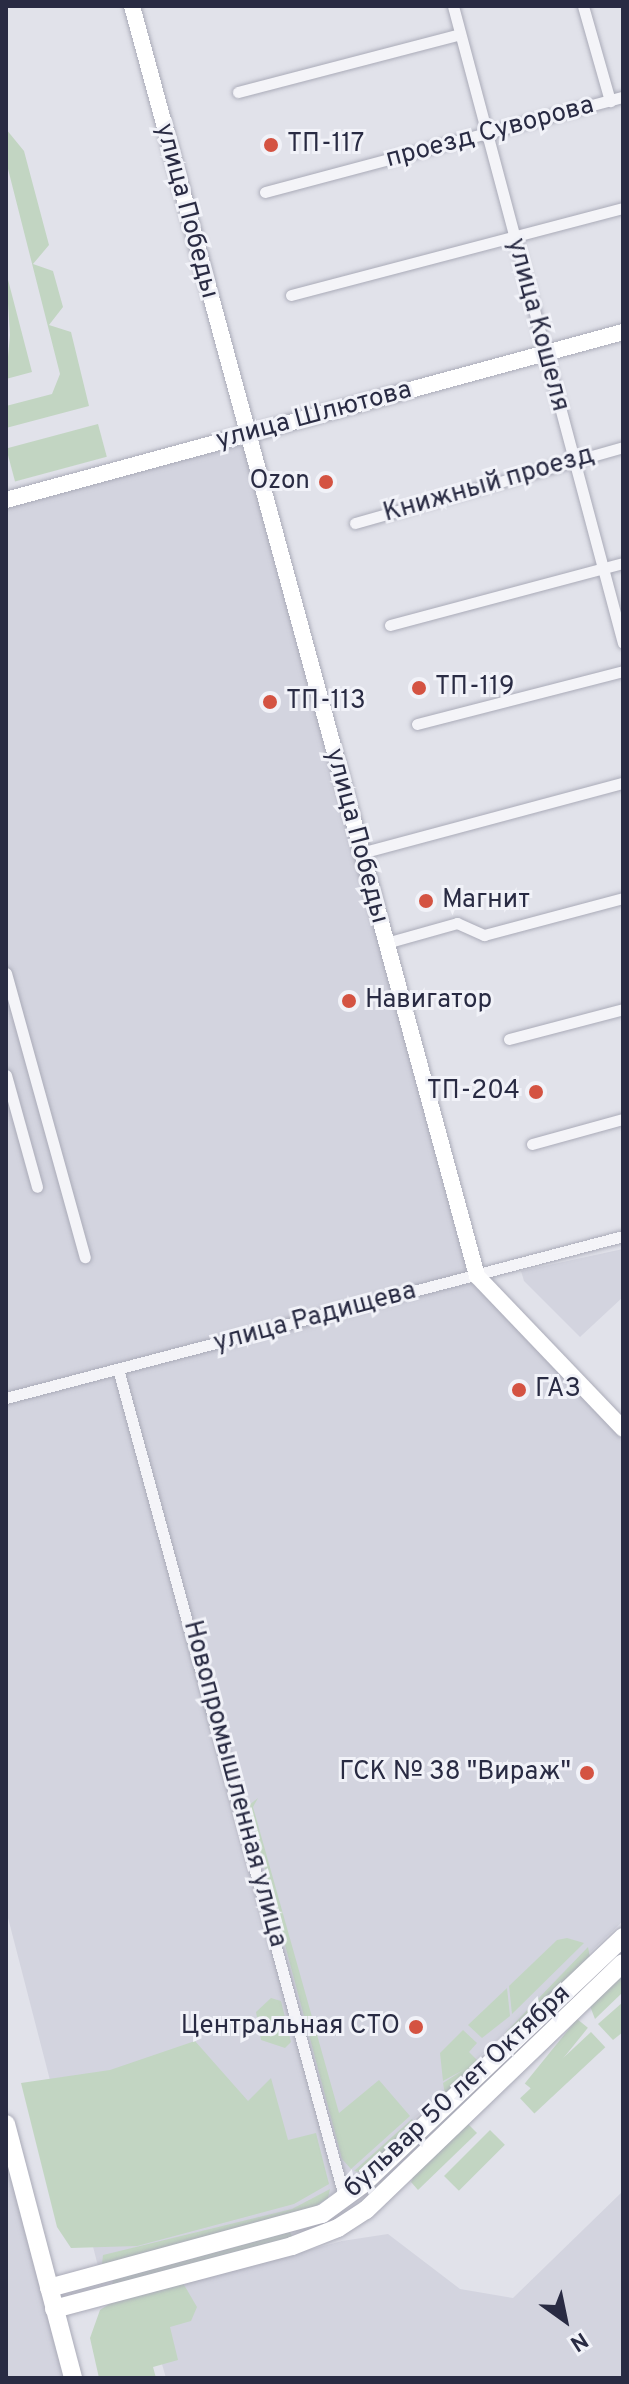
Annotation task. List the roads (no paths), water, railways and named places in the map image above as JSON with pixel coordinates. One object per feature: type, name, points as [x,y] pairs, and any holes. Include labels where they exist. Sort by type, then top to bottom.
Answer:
[{"type":"main road","name":"улица Победы","points":[[132,6],[477,1276],[623,1429]]},
{"type":"main road","name":"улица Шлютова","points":[[6,500],[623,332]]},
{"type":"main road","name":"бульвар 50 лет Октября","points":[[49,2288],[301,2222],[345,2200],[623,1937]]},
{"type":"main road","name":"бульвар 50 лет Октября","points":[[54,2309],[292,2246],[338,2228],[366,2210],[623,1963]]},
{"type":"main road","points":[[564,1992],[577,2007]]},
{"type":"main road","points":[[6,2124],[73,2378]]},
{"type":"main road","points":[[109,2273],[101,2283],[113,2293]]},
{"type":"street","name":"улица Кошеля","points":[[453,6],[623,643]]},
{"type":"street","points":[[583,6],[610,101]]},
{"type":"street","points":[[238,92],[460,34]]},
{"type":"street","name":"проезд Суворова","points":[[265,192],[623,97]]},
{"type":"street","points":[[291,295],[623,208]]},
{"type":"street","name":"Книжный проезд","points":[[355,523],[623,447]]},
{"type":"street","points":[[390,625],[623,563]]},
{"type":"street","points":[[417,724],[623,671]]},
{"type":"street","points":[[361,853],[623,783]]},
{"type":"street","points":[[386,943],[457,923],[484,935],[623,898]]},
{"type":"street","points":[[6,973],[85,1257]]},
{"type":"street","points":[[509,1039],[623,1009]]},
{"type":"street","points":[[6,1075],[37,1187]]},
{"type":"street","points":[[532,1144],[623,1119]]},
{"type":"street","name":"улица Радищева","points":[[6,1398],[623,1236]]},
{"type":"street","name":"Новопромышленная улица","points":[[118,1369],[345,2200]]},
{"type":"place","name":"ТП-117","points":[[271,145]]},
{"type":"place","name":"Ozon","points":[[326,482]]},
{"type":"place","name":"ТП-119","points":[[419,688]]},
{"type":"place","name":"ТП-113","points":[[270,702]]},
{"type":"place","name":"Магнит","points":[[426,901]]},
{"type":"place","name":"Навигатор","points":[[349,1001]]},
{"type":"place","name":"ТП-204","points":[[536,1092]]},
{"type":"place","name":"ГАЗ","points":[[519,1390]]},
{"type":"place","name":"ГСК № 38 \"Вираж\"","points":[[587,1773]]},
{"type":"place","name":"Центральная СТО","points":[[416,2027]]}]
